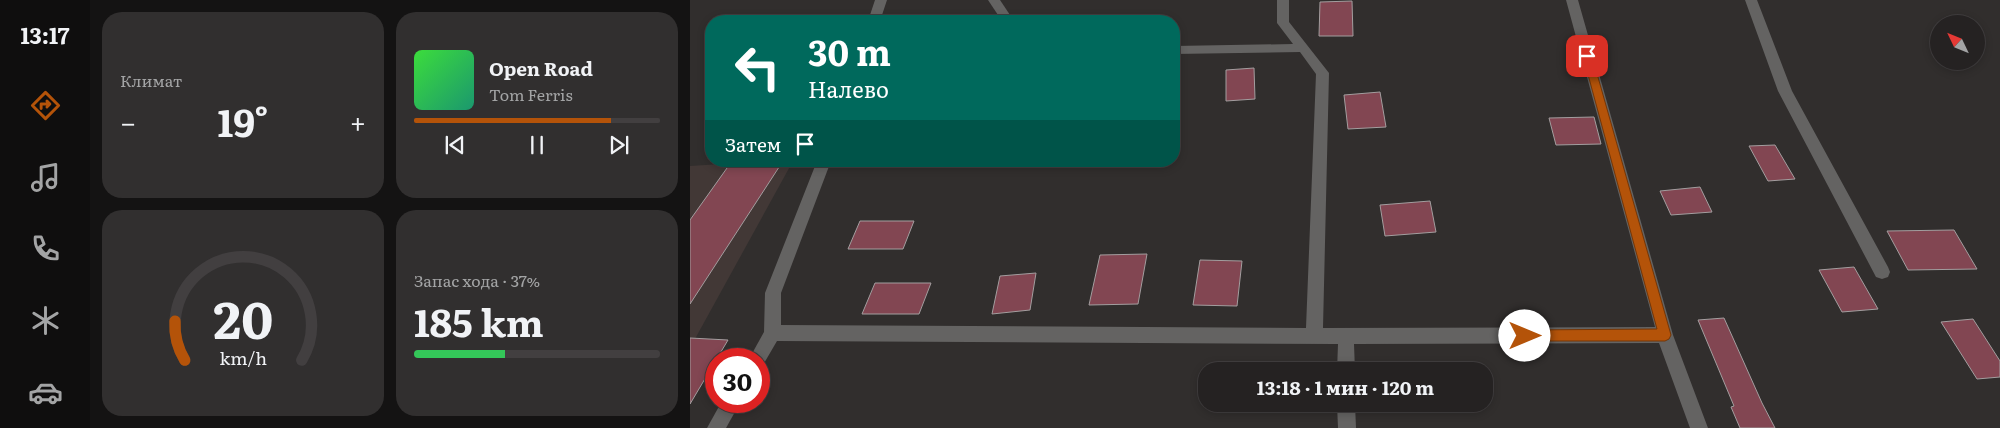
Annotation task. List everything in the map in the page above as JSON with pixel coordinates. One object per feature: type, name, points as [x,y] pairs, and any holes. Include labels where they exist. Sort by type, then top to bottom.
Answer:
[{"type":"street","points":[[876,15],[881,0]]},
{"type":"street","points":[[994,0],[1004,15]]},
{"type":"street","points":[[1283,0],[1283,23],[1323,73],[1314,336]]},
{"type":"street","points":[[1572,0],[1665,335],[1699,428]]},
{"type":"street","points":[[1751,0],[1785,91],[1882,272]]},
{"type":"street","points":[[1180,50],[1303,48]]},
{"type":"street","points":[[763,348],[772,333],[773,293],[822,167]]},
{"type":"street","points":[[772,333],[1314,336],[1665,335]]},
{"type":"street","points":[[1346,336],[1346,362]]},
{"type":"street","points":[[1346,412],[1346,428]]},
{"type":"street","points":[[716,428],[725,413]]},
{"type":"shaded area","points":[[690,166],[790,167],[690,348]]},
{"type":"building","points":[[1352,1],[1353,36],[1319,36],[1320,2]]},
{"type":"building","points":[[1254,68],[1255,99],[1226,101],[1226,70]]},
{"type":"building","points":[[1380,92],[1386,127],[1348,129],[1344,95]]},
{"type":"building","points":[[1594,117],[1601,144],[1556,145],[1549,118]]},
{"type":"building","points":[[1775,145],[1795,179],[1768,181],[1749,146]]},
{"type":"building","points":[[728,167],[779,167],[690,304],[690,220]]},
{"type":"building","points":[[1700,187],[1712,212],[1671,215],[1660,191]]},
{"type":"building","points":[[1430,201],[1436,232],[1385,236],[1380,205]]},
{"type":"building","points":[[860,221],[914,221],[903,249],[848,249]]},
{"type":"building","points":[[1954,230],[1977,269],[1908,270],[1887,231]]},
{"type":"building","points":[[1147,254],[1138,304],[1089,305],[1100,255]]},
{"type":"building","points":[[1200,260],[1242,261],[1237,306],[1193,305]]},
{"type":"building","points":[[1854,267],[1878,309],[1842,312],[1819,270]]},
{"type":"building","points":[[1036,273],[1030,310],[992,314],[1000,276]]},
{"type":"building","points":[[875,283],[931,283],[919,314],[862,314]]},
{"type":"building","points":[[1724,318],[1775,428],[1740,428],[1731,407],[1734,406],[1698,320]]},
{"type":"building","points":[[1973,319],[2000,361],[2000,377],[1977,379],[1941,322]]},
{"type":"building","points":[[690,338],[728,340],[723,348],[705,348],[705,379],[690,404]]},
{"type":"route","points":[[1525,336],[1665,335],[1587,56]]}]
